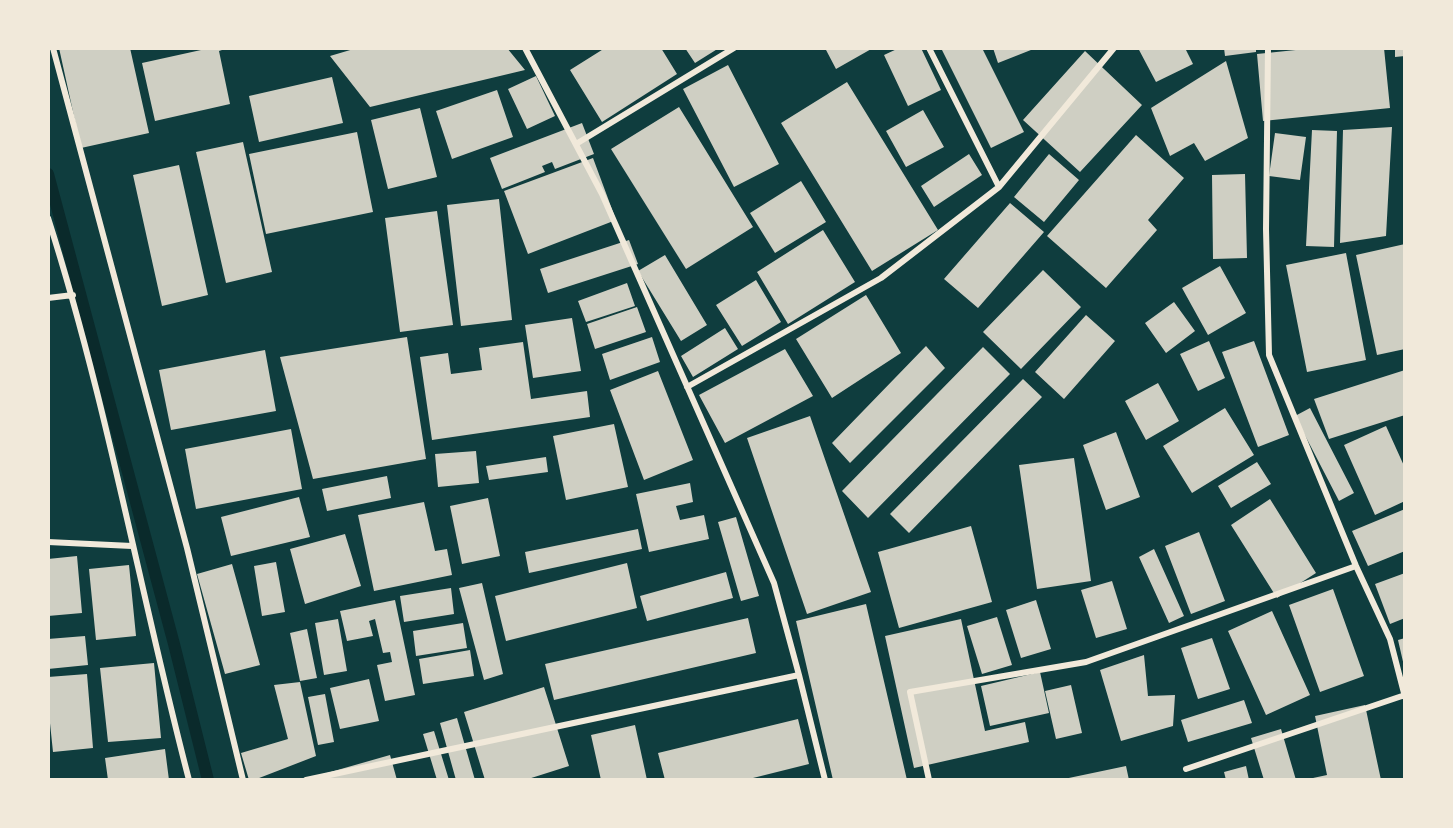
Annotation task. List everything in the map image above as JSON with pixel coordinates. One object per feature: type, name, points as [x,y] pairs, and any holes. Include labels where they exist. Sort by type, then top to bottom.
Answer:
[{"type":"street","points":[[53,48],[187,548],[243,780]]},
{"type":"street","points":[[525,48],[602,194],[774,583],[825,780]]},
{"type":"street","points":[[576,144],[734,48]]},
{"type":"street","points":[[928,48],[999,187]]},
{"type":"street","points":[[687,387],[881,278],[999,187],[1114,48]]},
{"type":"street","points":[[1186,769],[1405,696],[1390,639],[1356,566],[1269,355],[1266,229],[1268,48]]},
{"type":"street","points":[[48,218],[73,295],[163,681],[189,780]]},
{"type":"street","points":[[48,298],[73,295]]},
{"type":"street","points":[[48,542],[132,546]]},
{"type":"street","points":[[929,780],[910,692],[1086,662],[1356,566]]},
{"type":"street","points":[[306,780],[799,675]]},
{"type":"building","points":[[59,48],[130,48],[149,133],[81,148]]},
{"type":"building","points":[[201,48],[228,48],[219,51],[230,104],[155,121],[142,63],[201,50]]},
{"type":"building","points":[[357,48],[507,48],[525,70],[370,107],[330,56]]},
{"type":"building","points":[[605,48],[661,48],[677,74],[602,122],[570,70]]},
{"type":"building","points":[[685,48],[719,48],[695,63]]},
{"type":"building","points":[[825,48],[873,48],[836,69]]},
{"type":"building","points":[[899,48],[921,48],[941,90],[908,106],[884,55]]},
{"type":"building","points":[[941,48],[982,48],[1024,132],[991,148]]},
{"type":"building","points":[[993,48],[1036,48],[998,63]]},
{"type":"building","points":[[1138,48],[1185,48],[1193,64],[1156,82]]},
{"type":"building","points":[[1224,48],[1256,48],[1256,52],[1225,56]]},
{"type":"building","points":[[1315,48],[1384,48],[1390,108],[1263,121],[1257,54]]},
{"type":"building","points":[[1395,48],[1405,48],[1405,56],[1395,57]]},
{"type":"building","points":[[1085,51],[1142,105],[1080,172],[1023,120]]},
{"type":"building","points":[[1226,61],[1248,138],[1205,161],[1194,143],[1170,156],[1151,108]]},
{"type":"building","points":[[728,65],[779,164],[734,187],[683,89]]},
{"type":"building","points":[[536,76],[555,116],[527,129],[508,89]]},
{"type":"building","points":[[332,77],[343,123],[259,142],[249,96]]},
{"type":"building","points":[[847,82],[938,230],[872,271],[781,123]]},
{"type":"building","points":[[497,90],[513,137],[452,159],[436,111]]},
{"type":"building","points":[[679,107],[753,227],[686,269],[611,149]]},
{"type":"building","points":[[420,108],[437,177],[388,189],[371,120]]},
{"type":"building","points":[[923,110],[944,147],[906,167],[886,131]]},
{"type":"building","points":[[582,123],[594,154],[555,169],[552,162],[542,166],[545,172],[502,189],[490,158]]},
{"type":"building","points":[[1392,127],[1386,236],[1340,243],[1343,130]]},
{"type":"building","points":[[1312,130],[1337,131],[1334,247],[1306,246]]},
{"type":"building","points":[[357,132],[373,212],[266,234],[249,154]]},
{"type":"building","points":[[1275,133],[1306,137],[1300,180],[1269,176]]},
{"type":"building","points":[[1136,135],[1184,178],[1148,220],[1157,230],[1106,288],[1047,236]]},
{"type":"building","points":[[243,142],[272,272],[226,283],[196,152]]},
{"type":"building","points":[[969,154],[982,175],[934,207],[921,186]]},
{"type":"building","points":[[1049,154],[1079,180],[1044,222],[1014,197]]},
{"type":"building","points":[[593,158],[616,220],[528,254],[504,191]]},
{"type":"building","points":[[179,165],[208,295],[162,306],[133,175]]},
{"type":"building","points":[[1245,174],[1247,258],[1213,259],[1212,175]]},
{"type":"building","points":[[801,181],[826,222],[775,253],[750,213]]},
{"type":"building","points":[[499,199],[512,320],[461,326],[447,205]]},
{"type":"building","points":[[1010,203],[1044,232],[978,308],[944,279]]},
{"type":"building","points":[[437,211],[453,325],[400,332],[385,218]]},
{"type":"building","points":[[823,230],[855,282],[788,324],[757,272]]},
{"type":"building","points":[[629,240],[638,264],[548,293],[540,269]]},
{"type":"building","points":[[1405,244],[1405,349],[1377,355],[1356,255]]},
{"type":"building","points":[[1346,253],[1366,360],[1307,372],[1286,265]]},
{"type":"building","points":[[665,255],[707,325],[681,341],[638,271]]},
{"type":"building","points":[[1220,266],[1246,313],[1208,335],[1182,288]]},
{"type":"building","points":[[1043,270],[1081,307],[1021,369],[983,332]]},
{"type":"building","points":[[756,280],[781,322],[742,346],[716,305]]},
{"type":"building","points":[[627,283],[635,306],[586,322],[578,301]]},
{"type":"building","points":[[866,295],[901,353],[832,398],[796,339]]},
{"type":"building","points":[[1174,302],[1195,331],[1166,353],[1145,323]]},
{"type":"building","points":[[637,307],[646,332],[595,349],[587,324]]},
{"type":"building","points":[[1086,315],[1115,341],[1064,399],[1035,372]]},
{"type":"building","points":[[572,318],[581,371],[533,378],[525,325]]},
{"type":"building","points":[[725,328],[738,349],[693,377],[681,356]]},
{"type":"building","points":[[407,337],[426,459],[313,479],[280,357]]},
{"type":"building","points":[[652,337],[660,362],[610,380],[602,354]]},
{"type":"building","points":[[1209,341],[1225,378],[1198,391],[1180,354]]},
{"type":"building","points":[[1254,341],[1289,435],[1258,447],[1222,352]]},
{"type":"building","points":[[523,342],[531,399],[587,391],[590,417],[432,440],[420,357],[448,353],[451,374],[482,370],[479,348]]},
{"type":"building","points":[[926,346],[945,368],[850,463],[832,443]]},
{"type":"building","points":[[983,347],[1010,374],[868,518],[842,491]]},
{"type":"building","points":[[785,349],[813,396],[725,443],[699,395]]},
{"type":"building","points":[[265,350],[276,411],[171,430],[159,370]]},
{"type":"building","points":[[1405,370],[1405,415],[1329,439],[1314,399]]},
{"type":"building","points":[[658,371],[693,460],[644,480],[610,390]]},
{"type":"building","points":[[1023,379],[1042,397],[909,533],[890,514]]},
{"type":"building","points":[[1158,383],[1179,421],[1146,440],[1125,401]]},
{"type":"building","points":[[1225,408],[1254,455],[1192,493],[1163,446]]},
{"type":"building","points":[[1310,408],[1354,493],[1339,501],[1295,416]]},
{"type":"building","points":[[810,416],[871,592],[807,614],[747,438]]},
{"type":"building","points":[[614,424],[628,487],[566,500],[553,436]]},
{"type":"building","points":[[1386,426],[1405,468],[1405,501],[1375,515],[1344,445]]},
{"type":"building","points":[[291,429],[302,489],[196,509],[185,449]]},
{"type":"building","points":[[1116,432],[1140,497],[1106,510],[1083,445]]},
{"type":"building","points":[[476,451],[479,483],[438,487],[435,454]]},
{"type":"building","points":[[546,457],[548,472],[489,480],[486,466]]},
{"type":"building","points":[[1074,458],[1091,581],[1037,589],[1019,465]]},
{"type":"building","points":[[1257,462],[1271,484],[1231,508],[1218,486]]},
{"type":"building","points":[[387,476],[391,498],[327,511],[322,489]]},
{"type":"building","points":[[690,483],[693,502],[676,506],[680,520],[704,515],[709,539],[649,552],[636,494]]},
{"type":"building","points":[[299,497],[310,537],[231,556],[221,517]]},
{"type":"building","points":[[488,498],[500,556],[462,564],[450,506]]},
{"type":"building","points":[[1270,499],[1316,573],[1277,598],[1231,525]]},
{"type":"building","points":[[424,502],[435,551],[447,549],[452,575],[374,591],[358,515]]},
{"type":"building","points":[[1405,509],[1405,551],[1368,566],[1352,531]]},
{"type":"building","points":[[736,517],[759,596],[741,601],[718,522]]},
{"type":"building","points":[[971,526],[992,602],[899,628],[878,552]]},
{"type":"building","points":[[638,529],[642,549],[529,573],[525,552]]},
{"type":"building","points":[[1199,532],[1225,601],[1191,614],[1165,546]]},
{"type":"building","points":[[345,534],[361,586],[305,604],[290,549]]},
{"type":"building","points":[[1154,549],[1184,616],[1169,623],[1139,557]]},
{"type":"building","points":[[77,556],[82,613],[48,616],[48,559]]},
{"type":"building","points":[[276,562],[285,612],[262,616],[254,566]]},
{"type":"building","points":[[627,563],[637,608],[506,641],[495,596]]},
{"type":"building","points":[[232,564],[260,665],[225,674],[197,574]]},
{"type":"building","points":[[129,565],[136,636],[96,640],[89,569]]},
{"type":"building","points":[[726,572],[733,598],[647,621],[640,596]]},
{"type":"building","points":[[1405,573],[1405,618],[1390,624],[1375,584]]},
{"type":"building","points":[[1112,581],[1127,629],[1096,638],[1081,590]]},
{"type":"building","points":[[482,583],[503,674],[484,680],[459,588]]},
{"type":"building","points":[[451,588],[454,614],[404,622],[400,596]]},
{"type":"building","points":[[1333,589],[1364,676],[1320,692],[1289,605]]},
{"type":"building","points":[[395,600],[415,695],[385,701],[377,665],[392,662],[390,652],[383,653],[375,619],[369,621],[373,636],[347,641],[340,611]]},
{"type":"building","points":[[1036,600],[1051,649],[1021,658],[1006,610]]},
{"type":"building","points":[[866,604],[907,780],[833,780],[796,621]]},
{"type":"building","points":[[1272,611],[1310,695],[1266,715],[1228,631]]},
{"type":"building","points":[[997,617],[1012,665],[982,674],[967,626]]},
{"type":"building","points":[[748,618],[756,653],[554,700],[545,664]]},
{"type":"building","points":[[338,619],[347,671],[324,675],[315,623]]},
{"type":"building","points":[[961,619],[985,731],[1025,722],[1029,742],[914,768],[885,636]]},
{"type":"building","points":[[463,623],[467,648],[416,656],[413,631]]},
{"type":"building","points":[[307,629],[317,678],[300,681],[290,633]]},
{"type":"building","points":[[85,636],[88,665],[48,669],[48,639]]},
{"type":"building","points":[[1212,638],[1230,689],[1198,699],[1181,648]]},
{"type":"building","points":[[1405,638],[1405,665],[1404,666],[1398,640]]},
{"type":"building","points":[[470,650],[474,676],[423,684],[419,659]]},
{"type":"building","points":[[1144,655],[1148,696],[1175,695],[1173,726],[1121,741],[1100,670]]},
{"type":"building","points":[[154,663],[161,738],[108,742],[100,668]]},
{"type":"building","points":[[1040,672],[1049,713],[990,726],[981,686]]},
{"type":"building","points":[[87,674],[93,748],[53,752],[48,677]]},
{"type":"building","points":[[369,679],[379,721],[340,729],[330,688]]},
{"type":"building","points":[[300,682],[316,756],[249,780],[241,753],[288,739],[274,685]]},
{"type":"building","points":[[1071,685],[1082,733],[1056,739],[1045,691]]},
{"type":"building","points":[[544,687],[569,766],[525,780],[485,780],[464,712]]},
{"type":"building","points":[[325,694],[334,742],[318,745],[308,697]]},
{"type":"building","points":[[1244,700],[1252,723],[1188,742],[1181,720]]},
{"type":"building","points":[[1365,705],[1381,780],[1313,780],[1313,778],[1327,775],[1315,716]]},
{"type":"building","points":[[457,718],[475,780],[456,780],[440,723]]},
{"type":"building","points":[[798,719],[809,764],[745,780],[665,780],[658,753]]},
{"type":"building","points":[[635,725],[647,780],[601,780],[591,735]]},
{"type":"building","points":[[1281,729],[1296,780],[1264,780],[1251,738]]},
{"type":"building","points":[[434,731],[449,780],[437,780],[423,734]]},
{"type":"building","points":[[165,749],[169,780],[108,780],[105,758]]},
{"type":"building","points":[[390,755],[397,780],[306,780],[306,779]]},
{"type":"building","points":[[1126,766],[1129,780],[1064,780],[1064,779]]},
{"type":"building","points":[[1246,766],[1249,780],[1226,780],[1224,772]]},
{"type":"waterway","points":[[48,174],[174,644],[208,780]]}]
